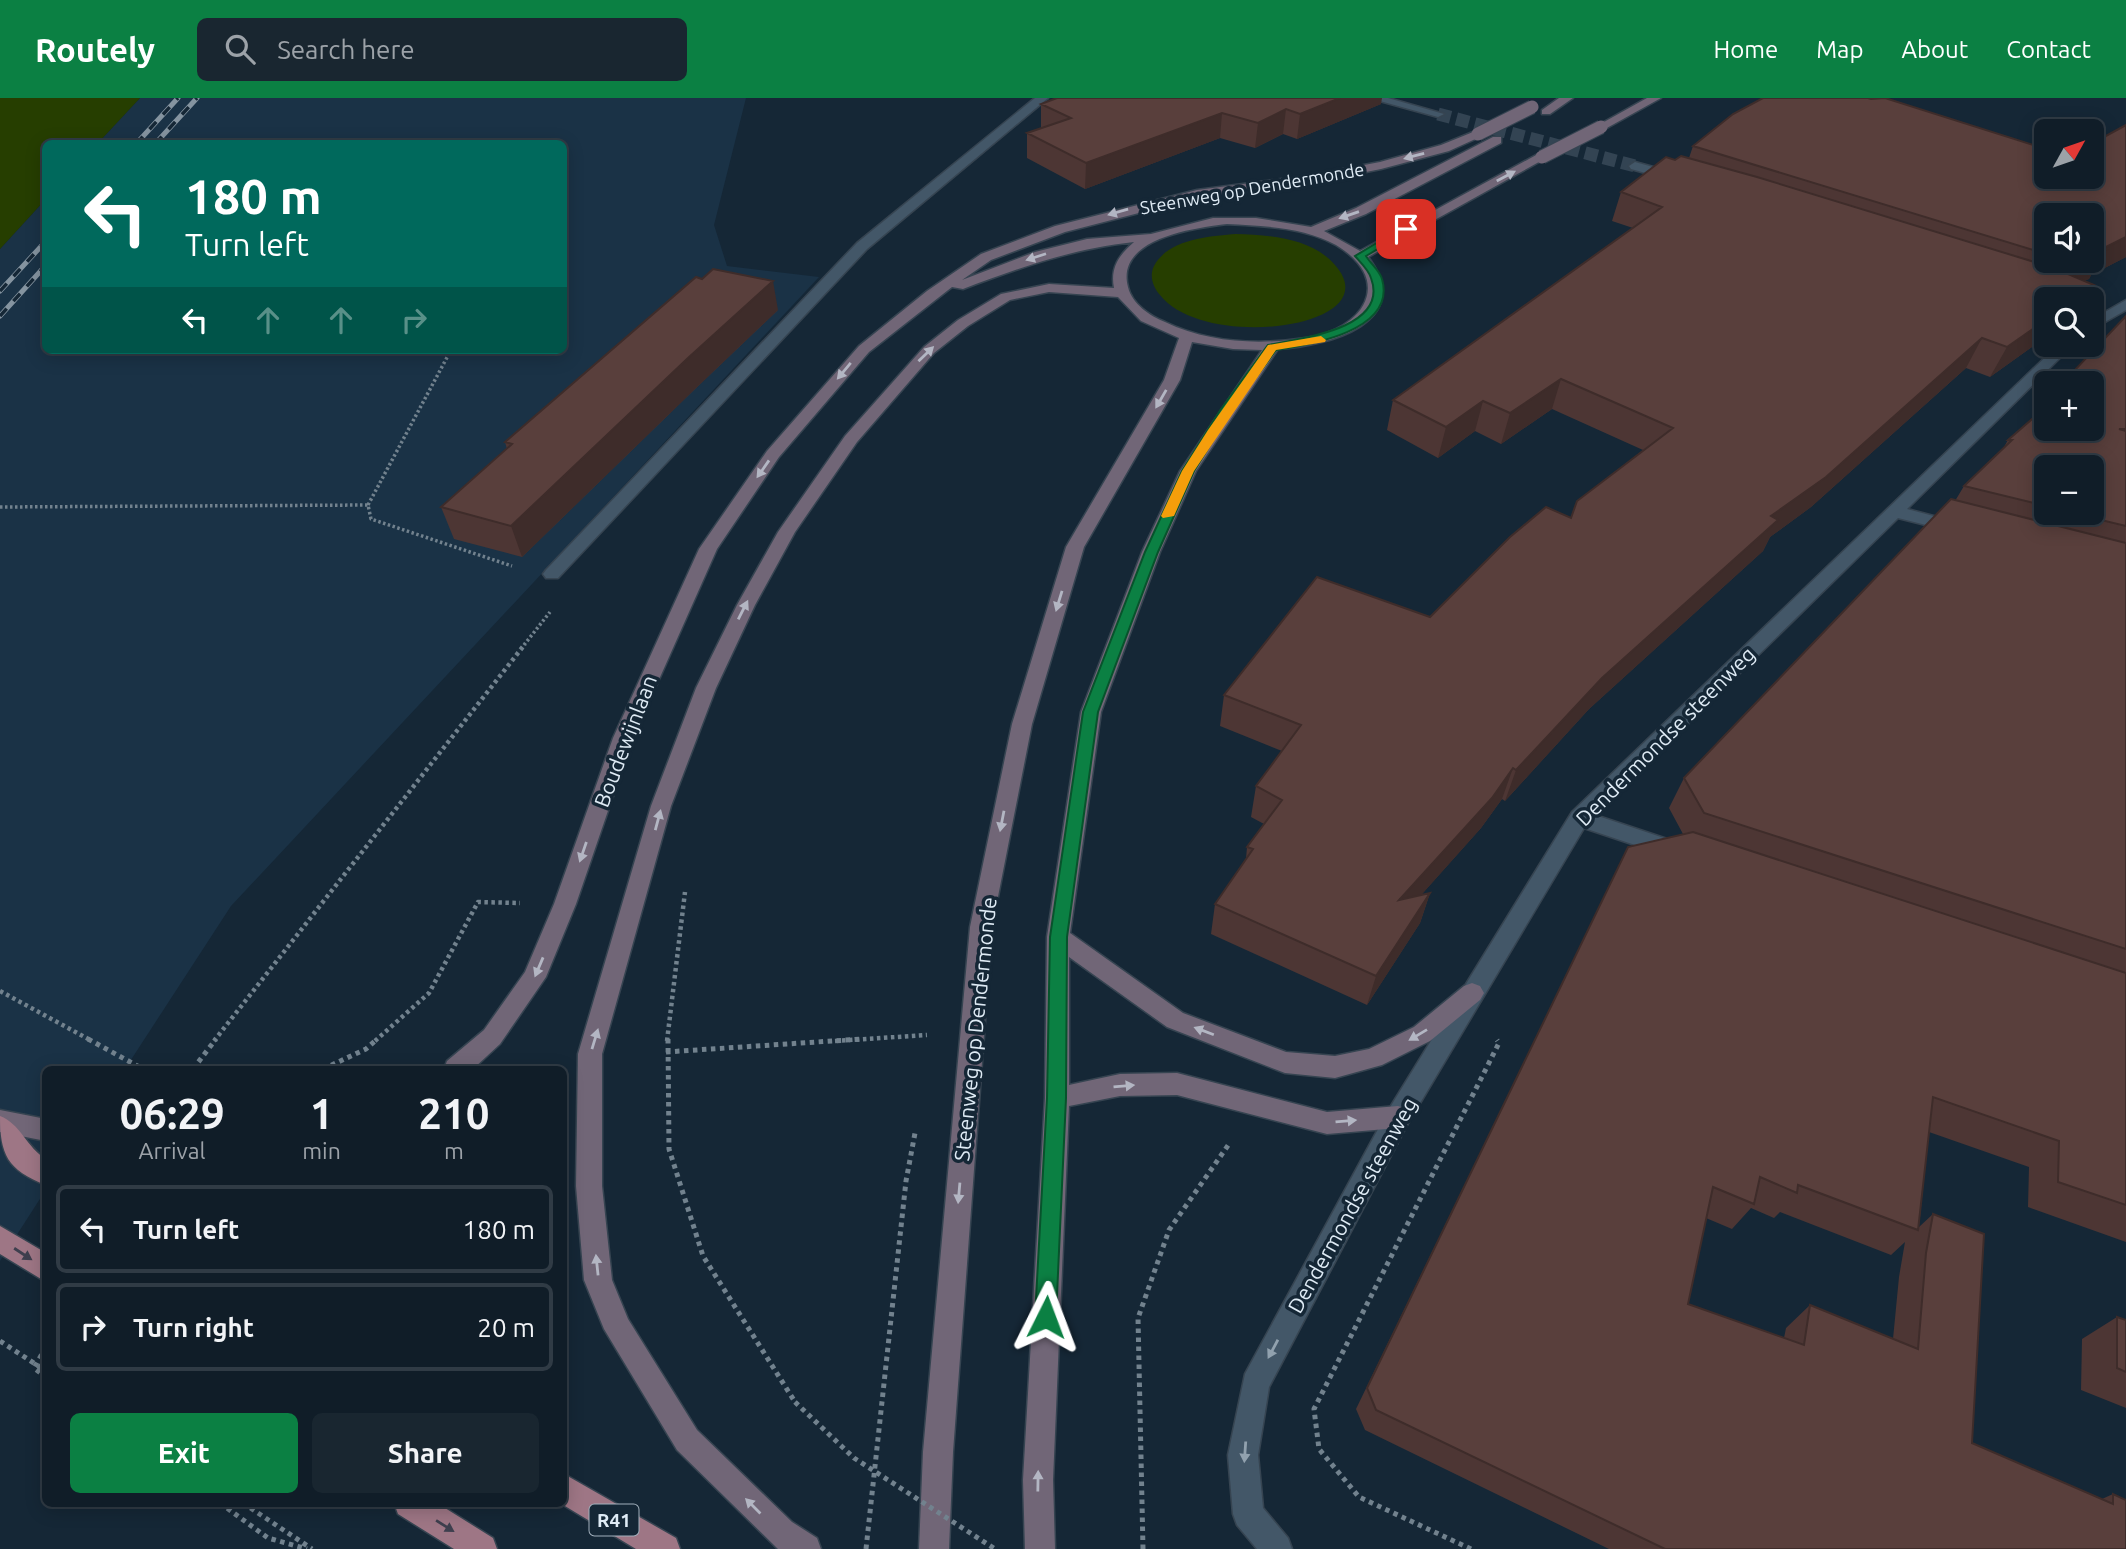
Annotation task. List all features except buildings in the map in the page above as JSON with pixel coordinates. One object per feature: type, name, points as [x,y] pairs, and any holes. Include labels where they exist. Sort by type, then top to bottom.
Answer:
[{"type":"main road","name":"Steenweg op Dendermonde","points":[[932,294],[986,257],[1060,229],[1197,194],[1306,180],[1381,165],[1445,148],[1554,98]]},
{"type":"main road","name":"Steenweg op Dendermonde","points":[[1312,231],[1360,211],[1497,140],[1567,98]]},
{"type":"main road","points":[[806,1549],[781,1533],[687,1440],[618,1329],[598,1280],[589,1186],[590,1054],[635,906],[661,806],[706,688],[746,605],[787,532],[865,421],[929,350],[963,323],[1006,297],[1049,288],[1122,293],[1135,309],[1157,324],[1187,337],[1228,345],[1272,347],[1320,340],[1357,324],[1376,302],[1377,278],[1360,256],[1655,98]]},
{"type":"main road","name":"Steenweg op Dendermonde","points":[[932,294],[1052,252],[1104,240],[1151,237],[1186,225],[1227,220],[1271,222],[1312,231],[1360,256]]},
{"type":"main road","name":"Steenweg op Dendermonde","points":[[1122,293],[1119,277],[1123,262],[1134,249],[1151,237]]},
{"type":"main road","name":"Boudewijnlaan","points":[[459,1066],[492,1037],[534,977],[565,904],[623,738],[708,549],[773,454],[864,349],[932,294]]},
{"type":"main road","name":"Steenweg op Dendermonde","points":[[934,1549],[938,1452],[981,927],[1022,724],[1075,547],[1172,380],[1187,337]]},
{"type":"main road","points":[[1040,1549],[1038,1480],[1057,1098],[1058,937],[1091,712],[1151,552],[1188,471],[1227,409],[1272,347]]},
{"type":"main road","points":[[1058,937],[1175,1020],[1284,1062],[1335,1067],[1373,1058],[1422,1034],[1472,993]]},
{"type":"main road","points":[[1057,1098],[1119,1085],[1177,1084],[1255,1107],[1327,1123],[1398,1116]]},
{"type":"main road","points":[[0,1121],[42,1129]]},
{"type":"main road","points":[[0,1127],[27,1162],[42,1171]]},
{"type":"main road","points":[[0,1239],[42,1266]]},
{"type":"main road","name":"R41","points":[[567,1491],[665,1549]]},
{"type":"main road","points":[[415,1507],[482,1549]]},
{"type":"street","points":[[552,574],[862,246],[1042,98]]},
{"type":"street","points":[[1375,98],[1438,114]]},
{"type":"street","points":[[1634,166],[1686,181]]},
{"type":"street","points":[[2104,317],[2126,304]]},
{"type":"street","points":[[2104,313],[2108,314]]},
{"type":"street","name":"Dendermondse steenweg","points":[[1277,1549],[1248,1514],[1243,1455],[1255,1384],[1398,1116],[1579,818],[2053,357]]},
{"type":"street","points":[[1893,511],[1970,531]]},
{"type":"street","points":[[1579,818],[1696,857]]},
{"type":"path","points":[[449,354],[368,505],[371,519],[514,566],[552,574]]},
{"type":"path","points":[[0,507],[368,505]]},
{"type":"path","points":[[686,886],[666,1052],[668,1149],[703,1256],[795,1402],[854,1458],[995,1549]]},
{"type":"path","points":[[329,1066],[366,1049],[429,993],[478,902],[565,904]]},
{"type":"path","points":[[635,906],[682,912]]},
{"type":"path","points":[[0,991],[138,1066]]},
{"type":"path","points":[[1471,1549],[1359,1497],[1319,1449],[1314,1409],[1499,1044],[1472,993]]},
{"type":"path","points":[[666,1052],[931,1035],[929,1048]]},
{"type":"path","points":[[1143,1549],[1138,1318],[1169,1230],[1255,1107]]},
{"type":"path","points":[[866,1549],[906,1181],[915,1128]]},
{"type":"path","points":[[0,1341],[42,1371]]},
{"type":"path","points":[[42,1354],[34,1368],[42,1372]]},
{"type":"path","points":[[225,1507],[268,1538],[310,1549]]},
{"type":"path","points":[[249,1507],[310,1549]]},
{"type":"shaded area","points":[[140,98],[746,98],[714,225],[727,266],[819,277],[231,906],[127,1066],[42,1066],[42,1196],[0,1261],[0,249],[42,203],[42,354],[567,354],[567,140],[101,140]]},
{"type":"green space","points":[[0,98],[140,98],[101,140],[42,140],[42,203],[0,249]]},
{"type":"green space","points":[[1236,234],[1289,240],[1325,256],[1335,265],[1345,287],[1337,304],[1316,317],[1285,325],[1249,327],[1214,323],[1182,313],[1160,295],[1152,281],[1152,274],[1160,257],[1190,241]]},
{"type":"tunnel","points":[[1438,114],[1635,166]]},
{"type":"railway","points":[[140,140],[178,98]]},
{"type":"railway","points":[[159,140],[197,98]]},
{"type":"railway","points":[[0,291],[42,245]]},
{"type":"railway","points":[[0,316],[42,269]]},
{"type":"slow traffic","points":[[1168,516],[1188,471],[1227,409],[1272,347],[1321,340]]},
{"type":"route","points":[[1046,1317],[1057,1098],[1058,937],[1091,712],[1151,552],[1188,471],[1227,409],[1272,347],[1320,340],[1357,324],[1376,302],[1377,278],[1360,256],[1406,229]]}]
